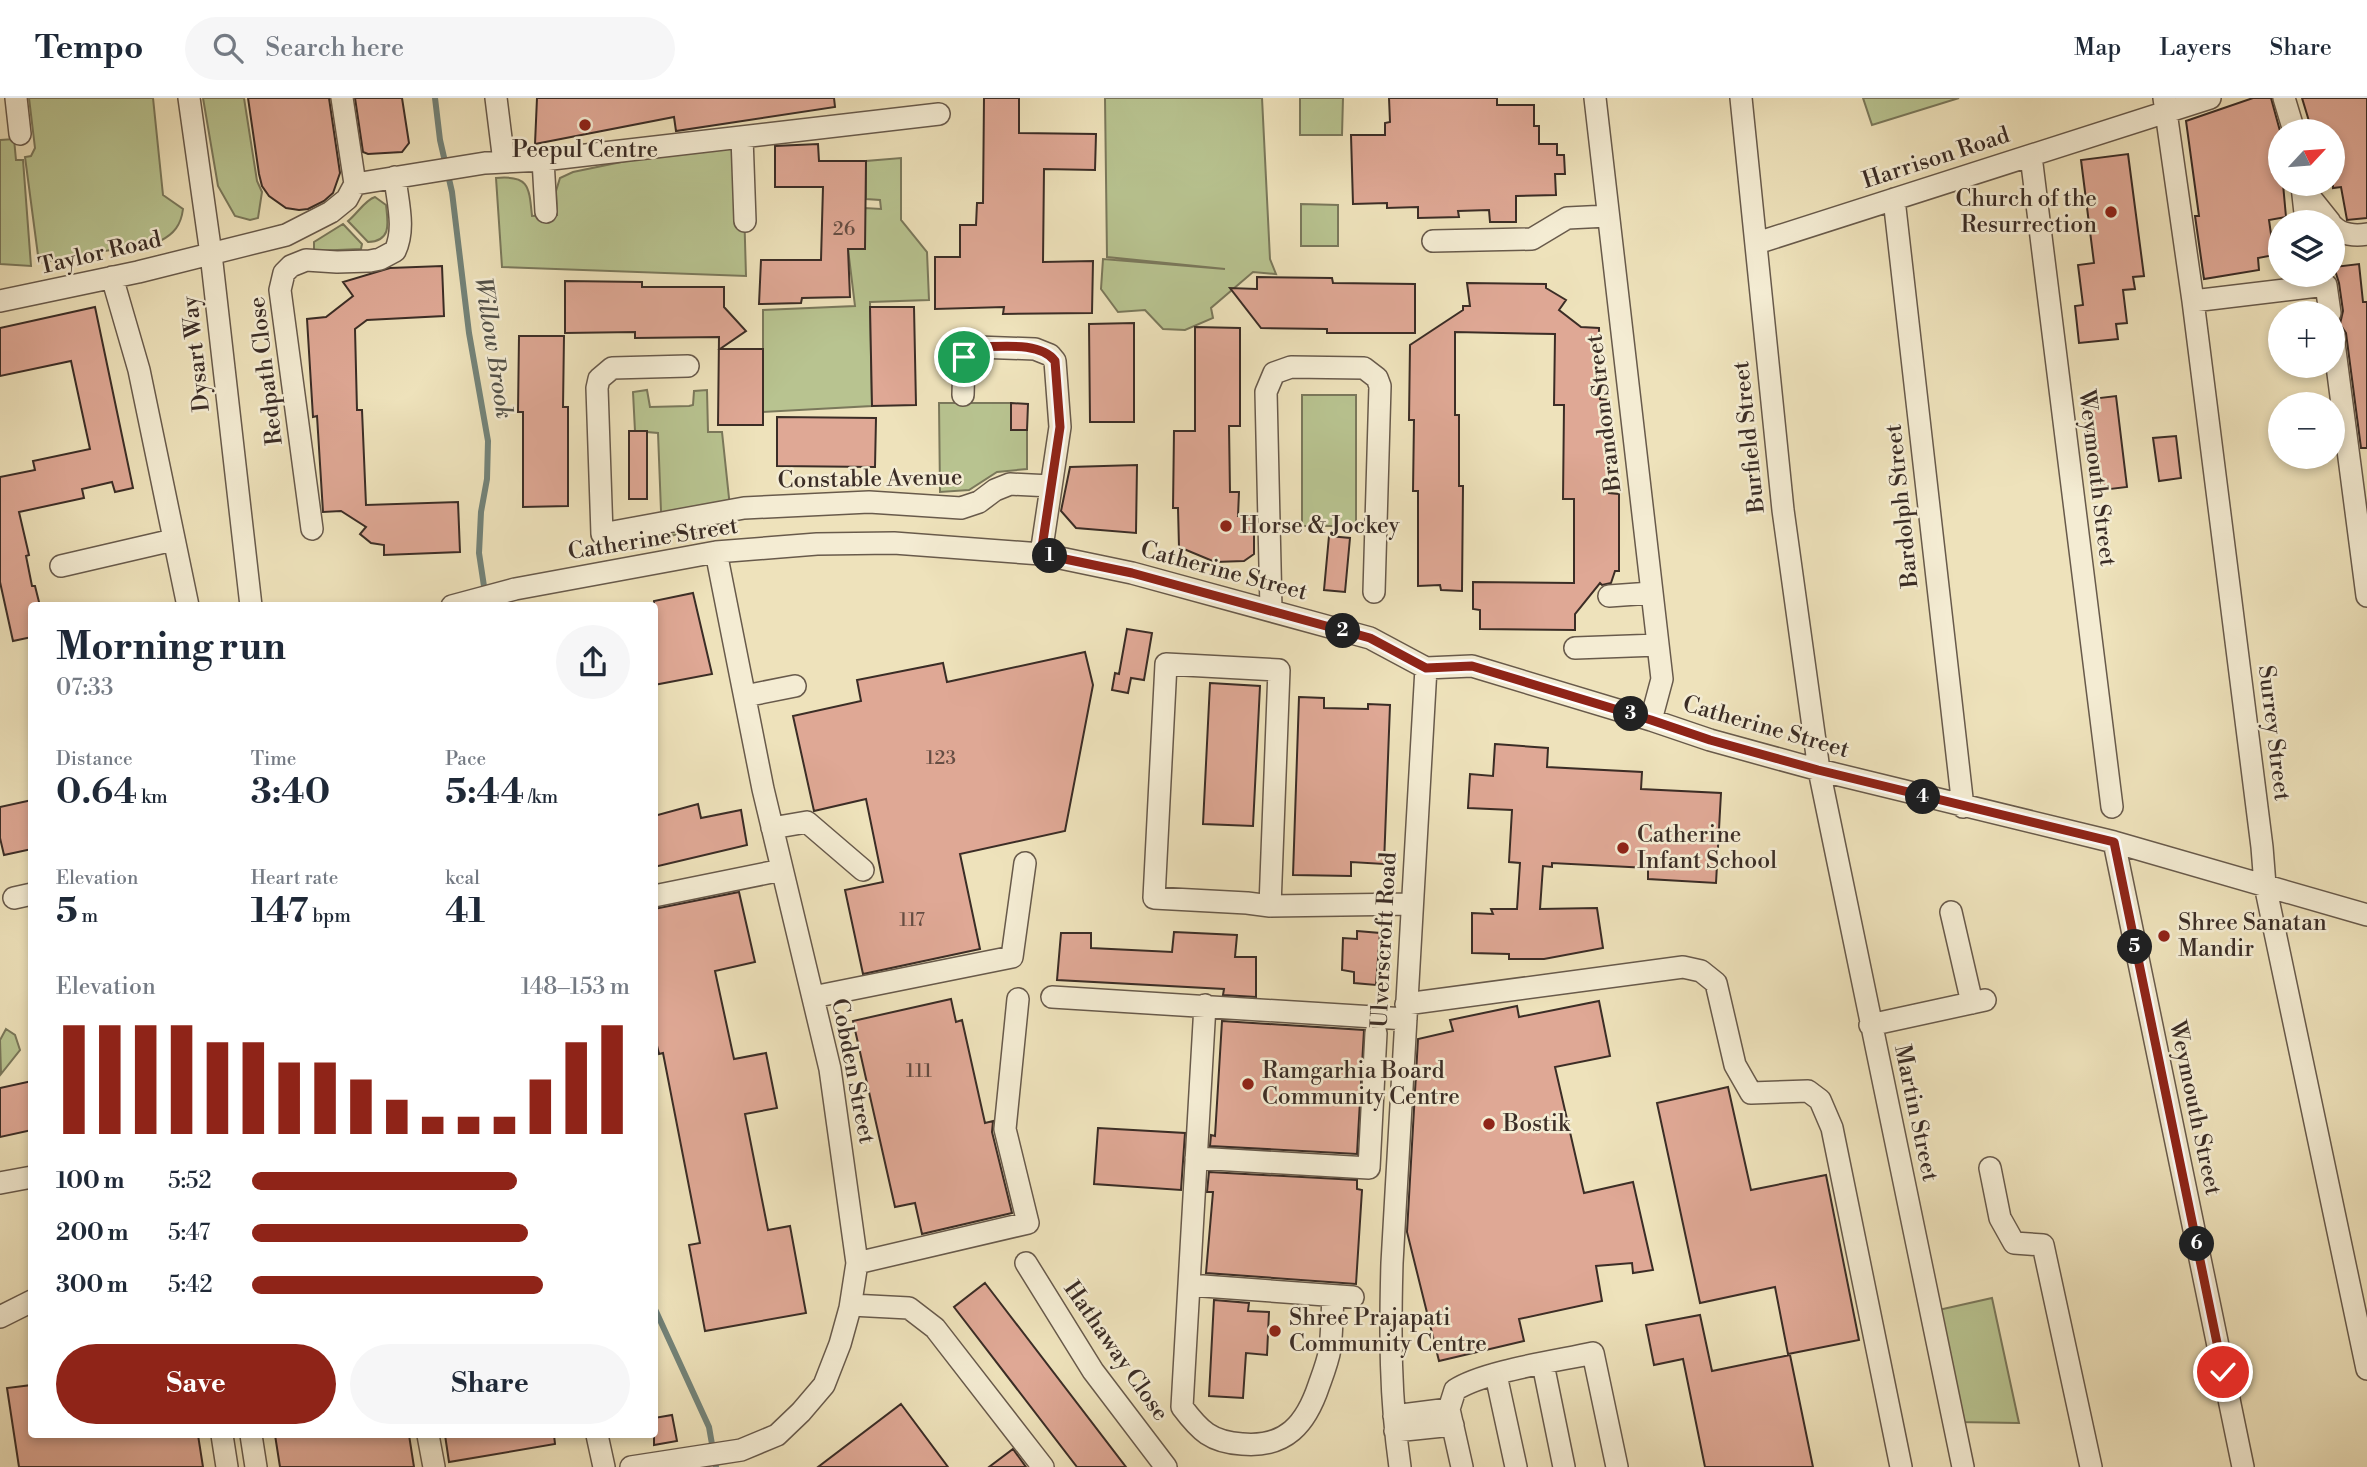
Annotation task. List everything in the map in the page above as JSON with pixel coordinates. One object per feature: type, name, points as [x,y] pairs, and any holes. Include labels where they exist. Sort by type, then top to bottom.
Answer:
[{"type":"street","points":[[16,98],[20,134]]},
{"type":"street","name":"Dysart Way","points":[[189,98],[211,254],[251,602]]},
{"type":"street","points":[[342,98],[355,184],[424,171],[543,160],[939,114]]},
{"type":"street","points":[[496,98],[504,162]]},
{"type":"street","name":"Brandon Street","points":[[1595,98],[1662,679],[1651,720]]},
{"type":"street","name":"Burfield Street","points":[[1741,98],[1783,510],[1818,770]]},
{"type":"street","name":"Harrison Road","points":[[1757,243],[2031,156],[2165,105],[2210,98]]},
{"type":"street","points":[[2284,98],[2290,119]]},
{"type":"street","name":"Surrey Street","points":[[2165,105],[2193,301],[2265,885],[2367,1369]]},
{"type":"street","points":[[742,137],[745,221]]},
{"type":"street","name":"Weymouth Street","points":[[2031,156],[2112,807]]},
{"type":"street","points":[[543,160],[546,212]]},
{"type":"street","name":"Redpath Close","points":[[312,529],[280,290],[284,273],[291,266],[306,260],[370,261],[395,251],[400,234],[394,177]]},
{"type":"street","name":"Taylor Road","points":[[0,302],[286,236],[331,212],[347,199],[355,184]]},
{"type":"street","name":"Bardolph Street","points":[[1894,199],[1963,807]]},
{"type":"street","points":[[1433,241],[1532,239],[1567,218],[1608,216]]},
{"type":"street","points":[[2345,232],[2356,236],[2367,234]]},
{"type":"street","points":[[112,277],[139,370],[187,602]]},
{"type":"street","points":[[2193,301],[2326,285],[2328,301]]},
{"type":"street","points":[[963,395],[964,357],[971,349],[1035,349],[1050,355],[1058,369],[1060,427],[1041,554]]},
{"type":"street","name":"Constable Avenue","points":[[688,366],[620,367],[604,372],[599,379],[597,446],[602,534],[744,508],[869,502],[961,508],[979,502],[995,490],[1010,484],[1051,486]]},
{"type":"street","points":[[1270,609],[1266,392],[1274,373],[1291,367],[1364,368],[1377,378],[1380,386],[1374,592]]},
{"type":"street","points":[[2339,378],[2367,597]]},
{"type":"street","points":[[61,566],[173,540]]},
{"type":"street","name":"Catherine Street","points":[[466,602],[515,589],[716,552],[817,544],[894,543],[1041,554],[1132,573],[1370,638],[1426,668],[1472,666],[1710,740],[1963,807],[2114,842],[2367,915]]},
{"type":"street","name":"Cobden Street","points":[[631,1467],[695,1457],[742,1459],[777,1435],[802,1412],[824,1385],[851,1305],[857,1263],[830,1069],[772,828],[716,552]]},
{"type":"street","points":[[1609,596],[1651,593]]},
{"type":"street","points":[[1575,649],[1658,645]]},
{"type":"street","points":[[1270,906],[1279,670],[1166,664],[1154,898],[1270,906],[1412,904]]},
{"type":"street","name":"Ulverscroft Road","points":[[1400,1467],[1394,1424],[1390,1354],[1392,1276],[1426,668]]},
{"type":"street","points":[[745,695],[795,686]]},
{"type":"street","name":"Martin Street","points":[[1818,770],[1963,1467]]},
{"type":"street","points":[[772,828],[807,822],[863,870]]},
{"type":"street","name":"Weymouth Street","points":[[2114,842],[2243,1467]]},
{"type":"street","points":[[813,997],[1012,957],[1025,863]]},
{"type":"street","points":[[658,895],[782,870]]},
{"type":"street","points":[[1870,1025],[1978,1002],[1951,912]]},
{"type":"street","points":[[1052,997],[1406,1012],[1684,967],[1701,971],[1716,983],[1735,1065],[1751,1093],[1808,1091],[1820,1100],[1832,1128],[1901,1467]]},
{"type":"street","points":[[857,1263],[1028,1223],[1005,1129],[1018,999]]},
{"type":"street","points":[[1189,1285],[1343,1297],[1330,1351],[1314,1400],[1301,1424],[1277,1441],[1249,1445],[1223,1443],[1198,1429],[1182,1407],[1205,1005]]},
{"type":"street","points":[[1196,1158],[1369,1168],[1376,1032]]},
{"type":"street","points":[[1990,1168],[2000,1218],[2014,1243],[2043,1245],[2091,1467]]},
{"type":"street","points":[[0,1183],[28,1178]]},
{"type":"street","name":"Hathaway Close","points":[[1026,1263],[1093,1371],[1166,1467]]},
{"type":"street","points":[[0,1317],[28,1303]]},
{"type":"street","points":[[851,1305],[909,1308],[934,1328],[1043,1467]]},
{"type":"street","points":[[1461,1467],[1451,1417],[1455,1390],[1463,1384],[1496,1375],[1593,1353],[1617,1467]]},
{"type":"street","points":[[1542,1364],[1564,1467]]},
{"type":"street","points":[[1496,1375],[1516,1467]]},
{"type":"street","points":[[1394,1424],[1451,1417]]},
{"type":"street","points":[[222,1438],[227,1467]]},
{"type":"street","points":[[251,1438],[256,1467]]},
{"type":"street","points":[[429,1438],[434,1467]]},
{"type":"street","points":[[598,1438],[604,1467]]},
{"type":"green space","points":[[29,98],[153,98],[163,195],[183,209],[181,220],[173,232],[160,241],[39,263],[25,157],[31,156],[35,148]]},
{"type":"green space","points":[[203,98],[244,98],[257,181],[262,192],[258,218],[250,220],[235,216],[218,186]]},
{"type":"green space","points":[[1105,98],[1262,98],[1270,259],[1276,274],[1253,272],[1211,308],[1213,318],[1185,330],[1163,329],[1145,310],[1118,312],[1101,289],[1103,259],[1225,269],[1107,257]]},
{"type":"green space","points":[[1300,98],[1343,98],[1342,135],[1300,135]]},
{"type":"green space","points":[[1863,98],[1959,98],[1872,125]]},
{"type":"green space","points":[[742,137],[746,276],[502,267],[496,178],[515,178],[525,185],[530,197],[532,216],[557,215],[556,191],[560,178],[573,172]]},
{"type":"green space","points":[[14,139],[16,160],[23,160],[31,266],[0,264],[0,140]]},
{"type":"green space","points":[[901,158],[901,220],[927,252],[929,300],[870,302],[872,406],[763,412],[763,310],[855,306],[848,249],[865,249],[865,208],[881,209],[880,200],[866,199],[866,161]]},
{"type":"green space","points":[[375,197],[386,205],[387,230],[381,238],[368,242],[348,221]]},
{"type":"green space","points":[[1301,204],[1338,205],[1338,246],[1301,246]]},
{"type":"green space","points":[[343,224],[362,244],[361,249],[314,251],[314,242]]},
{"type":"green space","points":[[647,390],[650,407],[693,405],[694,391],[707,390],[708,432],[722,432],[732,526],[662,537],[658,433],[635,431],[633,392]]},
{"type":"green space","points":[[1302,395],[1356,395],[1356,526],[1302,526]]},
{"type":"green space","points":[[939,403],[1011,403],[1011,430],[1027,430],[1027,469],[997,472],[969,490],[940,492]]},
{"type":"green space","points":[[6,1029],[15,1035],[20,1050],[1,1074],[0,1040]]},
{"type":"green space","points":[[1992,1298],[2019,1423],[1956,1422],[1934,1311]]},
{"type":"building","points":[[248,98],[329,98],[340,173],[333,193],[324,201],[308,209],[299,210],[286,208],[269,196],[262,186],[259,174]]},
{"type":"building","points":[[355,98],[402,98],[409,143],[402,152],[363,152]]},
{"type":"building","name":"Peepul Centre","points":[[537,98],[834,98],[835,107],[676,131],[674,117],[535,144]]},
{"type":"building","points":[[984,98],[1019,98],[1019,133],[1096,134],[1095,170],[1044,169],[1043,262],[1093,261],[1092,313],[1003,314],[1004,307],[935,309],[935,257],[960,257],[960,225],[976,225],[977,203],[983,203]]},
{"type":"building","points":[[1389,98],[1497,98],[1497,105],[1534,105],[1534,126],[1539,126],[1539,144],[1557,144],[1557,155],[1564,155],[1565,174],[1555,174],[1556,195],[1516,196],[1516,222],[1490,222],[1489,210],[1458,211],[1459,217],[1418,218],[1418,207],[1387,208],[1387,203],[1353,204],[1351,135],[1385,135],[1385,123],[1390,122]]},
{"type":"building","points":[[2253,98],[2271,98],[2277,119],[2268,119],[2268,196],[2284,196],[2285,210],[2268,210],[2268,256],[2258,258],[2259,270],[2204,279],[2195,216],[2199,216],[2186,121]]},
{"type":"building","points":[[2302,98],[2367,98],[2367,218],[2347,220],[2343,196],[2345,196],[2345,119],[2308,119]]},
{"type":"building","points":[[818,144],[819,161],[866,161],[865,249],[848,249],[850,297],[802,298],[801,303],[759,304],[761,260],[821,260],[823,187],[775,187],[775,146]]},
{"type":"building","name":"Church of the Resurrection","points":[[2128,154],[2144,276],[2133,277],[2135,289],[2123,290],[2127,323],[2116,324],[2118,339],[2079,343],[2075,306],[2083,305],[2078,265],[2094,263],[2081,160]]},
{"type":"building","points":[[2359,264],[2363,302],[2367,302],[2367,448],[2361,448],[2345,332],[2345,301],[2342,301],[2340,287],[2345,287],[2345,266]]},
{"type":"building","points":[[442,266],[444,316],[367,320],[355,329],[357,410],[362,410],[366,505],[458,502],[460,552],[384,555],[384,545],[371,543],[360,534],[366,527],[341,511],[323,512],[317,416],[313,417],[307,319],[326,317],[353,296],[343,282],[390,268]]},
{"type":"building","points":[[1257,277],[1332,278],[1333,283],[1415,284],[1415,333],[1327,333],[1327,329],[1261,328],[1230,288],[1257,289]]},
{"type":"building","points":[[565,281],[642,282],[642,287],[724,287],[724,307],[746,331],[720,349],[763,349],[763,425],[718,425],[719,337],[635,338],[635,332],[565,333]]},
{"type":"building","points":[[1467,283],[1546,284],[1546,288],[1566,300],[1559,310],[1581,327],[1599,328],[1600,399],[1609,400],[1609,493],[1619,494],[1619,571],[1615,571],[1611,583],[1600,583],[1575,614],[1575,630],[1480,629],[1480,610],[1473,609],[1473,582],[1574,583],[1574,499],[1563,499],[1564,405],[1554,405],[1555,334],[1455,332],[1455,415],[1459,415],[1459,486],[1463,486],[1462,591],[1441,590],[1440,585],[1418,586],[1418,491],[1413,491],[1414,420],[1409,420],[1410,345],[1463,310],[1463,306],[1470,306]]},
{"type":"building","points":[[95,307],[133,488],[115,492],[112,482],[82,489],[84,498],[19,512],[29,555],[26,556],[32,586],[35,586],[39,602],[28,602],[28,638],[13,641],[0,582],[0,477],[35,470],[33,461],[90,449],[71,361],[0,376],[0,328]]},
{"type":"building","points":[[870,307],[914,307],[916,405],[872,406]]},
{"type":"building","points":[[1134,323],[1134,422],[1090,422],[1089,324]]},
{"type":"building","points":[[1195,327],[1240,328],[1240,426],[1229,426],[1230,492],[1239,492],[1238,516],[1254,515],[1254,554],[1244,561],[1215,562],[1179,547],[1178,508],[1173,508],[1174,431],[1195,431]]},
{"type":"building","points":[[519,336],[564,336],[563,407],[568,407],[568,506],[523,507],[523,412],[518,412]]},
{"type":"building","points":[[2116,396],[2127,487],[2094,491],[2083,400]]},
{"type":"building","points":[[1011,403],[1028,404],[1027,430],[1011,430]]},
{"type":"building","points":[[777,417],[876,418],[875,467],[777,466]]},
{"type":"building","points":[[629,431],[647,431],[647,499],[629,499]]},
{"type":"building","points":[[2176,436],[2181,478],[2159,481],[2153,438]]},
{"type":"building","points":[[1137,465],[1136,533],[1076,528],[1061,511],[1070,467]]},
{"type":"building","points":[[1329,536],[1350,538],[1345,592],[1324,590]]},
{"type":"building","points":[[693,593],[712,674],[658,684],[658,602],[654,601]]},
{"type":"building","points":[[1127,629],[1152,633],[1144,680],[1131,678],[1128,693],[1112,690],[1115,673],[1119,674]]},
{"type":"building","points":[[1085,652],[1093,685],[1065,831],[960,854],[980,949],[863,974],[845,890],[883,882],[866,799],[814,811],[793,716],[861,701],[857,680],[943,663],[947,682]]},
{"type":"building","points":[[1210,683],[1260,686],[1253,826],[1203,824]]},
{"type":"building","points":[[1299,697],[1324,698],[1324,708],[1368,709],[1368,704],[1390,705],[1384,864],[1351,862],[1351,876],[1293,875]]},
{"type":"building","points":[[1495,744],[1548,748],[1547,767],[1642,772],[1641,789],[1721,793],[1716,883],[1648,879],[1648,868],[1552,863],[1552,867],[1543,866],[1540,909],[1597,908],[1603,948],[1544,959],[1509,959],[1509,954],[1472,953],[1472,913],[1493,914],[1491,909],[1517,909],[1520,863],[1509,862],[1512,810],[1468,808],[1470,774],[1493,776]]},
{"type":"building","points":[[28,801],[28,850],[4,855],[0,838],[0,807]]},
{"type":"building","points":[[698,804],[701,818],[741,810],[747,845],[658,866],[658,815]]},
{"type":"building","points":[[739,892],[755,962],[715,971],[734,1059],[766,1053],[777,1108],[745,1114],[768,1230],[790,1226],[806,1313],[705,1331],[689,1245],[700,1243],[663,1053],[659,1054],[658,1050],[658,908]]},
{"type":"building","points":[[1357,931],[1380,933],[1376,985],[1354,983],[1354,972],[1342,970],[1343,938],[1357,939]]},
{"type":"building","points":[[1174,932],[1237,935],[1235,957],[1256,957],[1256,997],[1223,995],[1224,989],[1057,980],[1061,933],[1091,933],[1091,948],[1172,952]]},
{"type":"building","points":[[951,999],[956,1022],[962,1020],[985,1123],[993,1121],[992,1132],[1012,1213],[922,1234],[915,1203],[895,1207],[853,1021]]},
{"type":"building","name":"Bostik","points":[[1599,1001],[1610,1056],[1555,1067],[1584,1193],[1633,1182],[1653,1270],[1633,1273],[1632,1263],[1596,1266],[1602,1301],[1519,1319],[1524,1341],[1439,1361],[1407,1232],[1418,1039],[1453,1031],[1450,1020],[1517,1006],[1519,1017]]},
{"type":"building","points":[[1222,1021],[1364,1030],[1357,1154],[1210,1146],[1211,1135],[1215,1136]]},
{"type":"building","points":[[28,1082],[28,1131],[0,1137],[0,1088]]},
{"type":"building","points":[[1728,1087],[1751,1190],[1826,1175],[1859,1340],[1788,1354],[1775,1287],[1700,1303],[1657,1103]]},
{"type":"building","points":[[1098,1128],[1185,1133],[1181,1190],[1094,1184]]},
{"type":"building","points":[[1209,1172],[1357,1180],[1357,1189],[1362,1190],[1356,1284],[1206,1273],[1213,1192],[1207,1192]]},
{"type":"building","points":[[985,1283],[1126,1467],[1077,1467],[954,1307]]},
{"type":"building","points":[[1214,1300],[1249,1303],[1248,1311],[1269,1312],[1267,1355],[1246,1353],[1243,1398],[1209,1396]]},
{"type":"building","points":[[1700,1315],[1712,1371],[1790,1355],[1813,1467],[1705,1467],[1683,1359],[1654,1365],[1646,1325]]},
{"type":"building","points":[[28,1385],[28,1438],[198,1438],[203,1467],[19,1467],[7,1388]]},
{"type":"building","points":[[901,1404],[948,1467],[818,1467]]},
{"type":"building","points":[[672,1415],[677,1441],[654,1445],[654,1438],[658,1438],[658,1417]]},
{"type":"building","points":[[275,1438],[409,1438],[414,1467],[280,1467]]},
{"type":"building","points":[[445,1438],[554,1438],[555,1444],[449,1462]]},
{"type":"building","points":[[1013,1449],[1026,1467],[989,1467]]},
{"type":"waterway","name":"Willow Brook","points":[[435,98],[440,140],[452,192],[469,333],[488,441],[479,553],[485,593]]},
{"type":"waterway","name":"Willow Brook","points":[[658,1316],[709,1427],[716,1467]]},
{"type":"place","name":"Peepul Centre","points":[[585,125]]},
{"type":"place","name":"Church of the Resurrection","points":[[2111,212]]},
{"type":"place","name":"Horse & Jockey","points":[[1226,526]]},
{"type":"place","name":"Catherine Infant School","points":[[1623,848]]},
{"type":"place","name":"Shree Sanatan Mandir","points":[[2164,936]]},
{"type":"place","name":"Ramgarhia Board Community Centre","points":[[1248,1084]]},
{"type":"place","name":"Bostik","points":[[1489,1124]]},
{"type":"place","name":"Shree Prajapati Community Centre","points":[[1275,1331]]},
{"type":"route","points":[[964,357],[966,352],[977,347],[1035,349],[1050,355],[1055,361],[1058,369],[1060,427],[1041,554],[1132,573],[1370,638],[1426,668],[1472,666],[1710,740],[1818,770],[2114,842],[2223,1372]]}]
